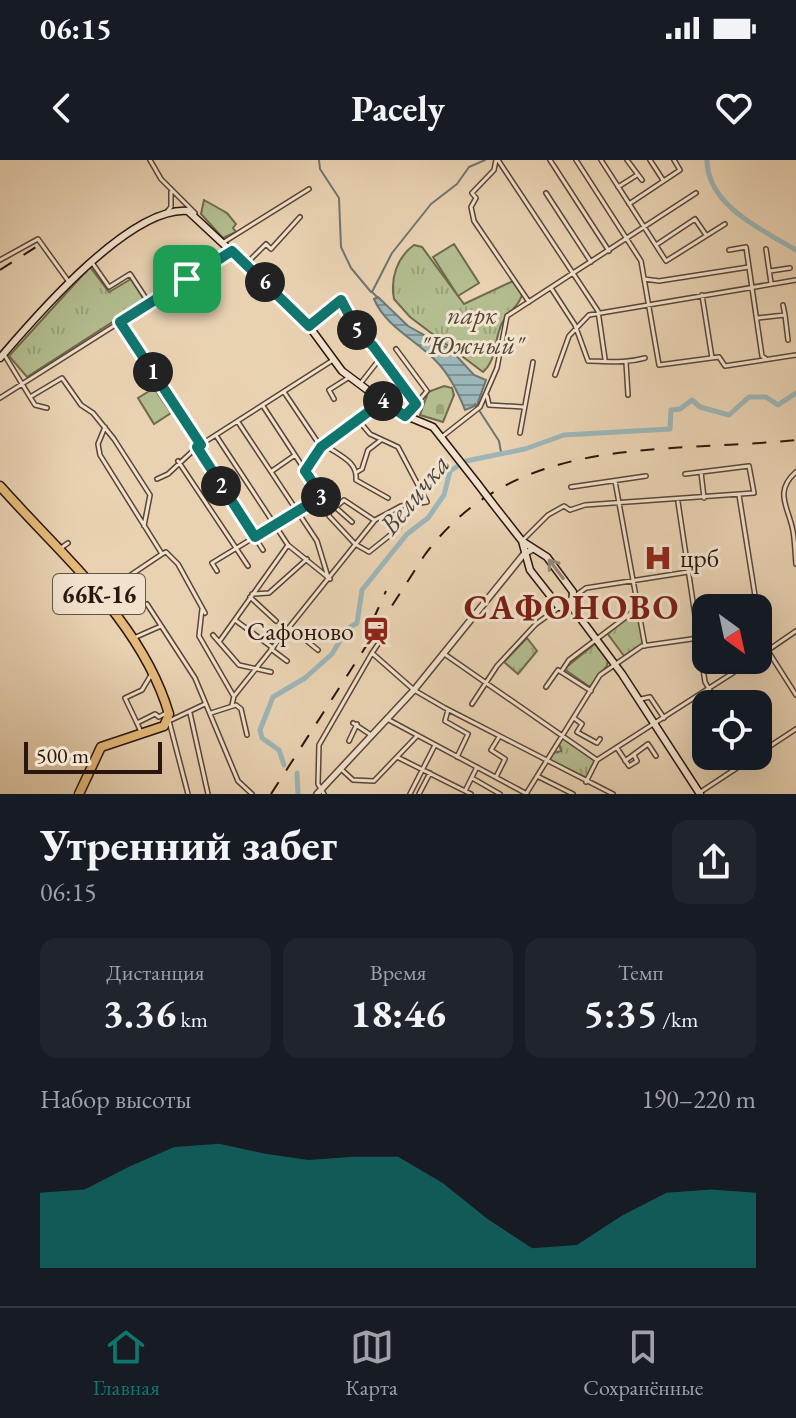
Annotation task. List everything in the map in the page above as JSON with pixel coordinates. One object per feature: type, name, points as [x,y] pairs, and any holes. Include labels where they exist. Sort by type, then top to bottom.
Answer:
[{"type":"main road","points":[[2,356],[89,260],[166,213],[188,211],[197,216],[309,326],[333,360],[350,377],[405,416],[425,422],[442,437],[522,541],[547,557],[575,596],[572,607]]},
{"type":"main road","name":"66К-16","points":[[0,486],[101,596],[133,639],[153,673],[169,716]]},
{"type":"main road","points":[[522,541],[529,566],[559,607],[572,607]]},
{"type":"main road","points":[[572,607],[615,664],[699,793]]},
{"type":"main road","points":[[79,794],[101,747],[164,726],[169,716]]},
{"type":"street","points":[[150,160],[170,188],[197,216]]},
{"type":"street","points":[[497,160],[598,311],[605,359]]},
{"type":"street","points":[[497,160],[494,170],[472,193],[476,198],[471,207],[474,221],[529,302]]},
{"type":"street","points":[[550,160],[609,251]]},
{"type":"street","points":[[577,160],[641,261],[659,365],[719,357],[725,366],[796,355]]},
{"type":"street","points":[[601,160],[666,261],[725,224]]},
{"type":"street","points":[[627,160],[642,180]]},
{"type":"street","points":[[650,160],[664,181]]},
{"type":"street","points":[[629,204],[680,170],[674,160]]},
{"type":"street","points":[[618,187],[637,175]]},
{"type":"street","points":[[166,213],[171,207],[170,188]]},
{"type":"street","points":[[224,242],[309,189]]},
{"type":"street","points":[[546,193],[591,262]]},
{"type":"street","points":[[442,437],[478,409],[487,394],[497,368],[504,322],[551,287],[696,193]]},
{"type":"street","points":[[246,264],[266,244],[271,249],[300,217]]},
{"type":"street","points":[[656,245],[695,219],[706,235]]},
{"type":"street","points":[[0,260],[38,239],[69,282]]},
{"type":"street","points":[[729,250],[746,247],[762,356],[766,359]]},
{"type":"street","points":[[766,249],[771,283]]},
{"type":"street","points":[[0,398],[232,251]]},
{"type":"street","points":[[89,260],[107,287],[129,275],[149,303]]},
{"type":"street","points":[[644,279],[659,281],[749,267]]},
{"type":"street","points":[[770,271],[790,268]]},
{"type":"street","points":[[555,375],[562,349],[575,325],[598,311],[796,280]]},
{"type":"street","points":[[551,287],[575,325],[590,362],[605,359],[613,364],[645,358]]},
{"type":"street","points":[[702,295],[712,358]]},
{"type":"street","points":[[309,326],[341,300],[359,333],[382,356],[416,404]]},
{"type":"street","points":[[783,305],[788,340]]},
{"type":"street","points":[[757,318],[785,315]]},
{"type":"street","points":[[120,322],[263,550]]},
{"type":"street","points":[[396,349],[427,391],[405,416]]},
{"type":"street","points":[[2,356],[35,405],[47,408]]},
{"type":"street","points":[[360,384],[382,356]]},
{"type":"street","points":[[157,479],[174,469],[178,461],[199,446],[333,360]]},
{"type":"street","points":[[520,433],[533,362]]},
{"type":"street","points":[[626,362],[628,395]]},
{"type":"street","points":[[334,399],[329,390],[350,377]]},
{"type":"street","points":[[30,397],[62,378],[81,405],[105,427],[150,495],[144,526]]},
{"type":"street","points":[[284,392],[323,446],[351,462],[357,472],[356,480],[363,487],[388,498]]},
{"type":"street","points":[[487,394],[489,405],[523,407]]},
{"type":"street","points":[[305,471],[323,446],[359,421],[364,412],[383,401]]},
{"type":"street","points":[[263,406],[323,498],[329,516],[355,544],[369,552],[399,528]]},
{"type":"street","points":[[232,705],[234,696],[375,520],[401,506],[427,502],[398,447],[370,434],[359,421]]},
{"type":"street","points":[[238,422],[317,541],[329,578]]},
{"type":"street","points":[[105,427],[98,444],[100,455],[162,554]]},
{"type":"street","points":[[216,436],[288,545],[329,578]]},
{"type":"street","points":[[357,472],[362,469],[368,450],[382,439]]},
{"type":"street","points":[[271,472],[295,455]]},
{"type":"street","points":[[178,461],[248,566]]},
{"type":"street","points":[[522,541],[559,508],[570,510],[585,505],[754,493],[749,466],[685,474]]},
{"type":"street","points":[[701,472],[704,498]]},
{"type":"street","points":[[796,472],[785,483],[782,499],[793,529],[796,564]]},
{"type":"street","points":[[571,487],[646,476]]},
{"type":"street","points":[[615,481],[645,646]]},
{"type":"street","points":[[739,495],[755,594]]},
{"type":"street","points":[[323,498],[352,522]]},
{"type":"street","points":[[217,571],[212,563],[296,511],[323,498]]},
{"type":"street","points":[[334,506],[344,500],[375,520]]},
{"type":"street","points":[[677,500],[692,601]]},
{"type":"street","points":[[58,550],[68,543]]},
{"type":"street","points":[[219,642],[288,545]]},
{"type":"street","points":[[320,792],[414,690],[524,554],[533,549]]},
{"type":"street","points":[[101,596],[166,552],[178,564],[203,611],[199,636],[234,696]]},
{"type":"street","points":[[251,596],[269,593],[307,559]]},
{"type":"street","points":[[514,566],[522,562],[529,566]]},
{"type":"street","points":[[472,704],[484,684],[536,624],[590,586],[688,572]]},
{"type":"street","points":[[251,596],[276,621]]},
{"type":"street","points":[[147,604],[195,678],[238,781],[252,794]]},
{"type":"street","points":[[546,687],[569,660],[638,608]]},
{"type":"street","points":[[235,620],[287,661]]},
{"type":"street","points":[[133,639],[161,626]]},
{"type":"street","points":[[291,628],[318,650]]},
{"type":"street","points":[[320,792],[319,745],[387,631]]},
{"type":"street","points":[[772,647],[796,631]]},
{"type":"street","points":[[213,635],[239,665],[271,672]]},
{"type":"street","points":[[386,719],[526,794],[600,675],[645,646],[692,639]]},
{"type":"street","points":[[372,653],[414,690],[448,710],[613,794]]},
{"type":"street","points":[[443,653],[597,760]]},
{"type":"street","points":[[772,658],[796,695]]},
{"type":"street","points":[[560,671],[591,691]]},
{"type":"street","points":[[141,734],[125,698],[142,690],[153,673]]},
{"type":"street","points":[[704,674],[708,689]]},
{"type":"street","points":[[586,782],[597,760],[731,675]]},
{"type":"street","points":[[639,700],[648,695],[664,718]]},
{"type":"street","points":[[137,723],[190,713],[206,704]]},
{"type":"street","points":[[210,713],[232,705],[241,709],[247,735]]},
{"type":"street","points":[[448,710],[445,721],[468,734],[457,757]]},
{"type":"street","points":[[190,713],[208,794]]},
{"type":"street","points":[[169,716],[188,794]]},
{"type":"street","points":[[574,718],[582,724],[577,732],[597,743],[600,739]]},
{"type":"street","points":[[349,741],[355,724],[371,735]]},
{"type":"street","points":[[772,745],[796,729]]},
{"type":"street","points":[[340,768],[353,780],[374,781],[417,736]]},
{"type":"street","points":[[496,777],[505,759],[491,750],[499,737]]},
{"type":"street","points":[[617,748],[629,766],[637,761],[634,755],[648,744],[656,756]]},
{"type":"street","points":[[410,794],[435,745]]},
{"type":"street","points":[[397,757],[471,794]]},
{"type":"street","points":[[466,790],[477,767]]},
{"type":"street","points":[[699,793],[734,770]]},
{"type":"street","points":[[414,788],[418,794],[430,773]]},
{"type":"street","points":[[536,776],[573,794]]},
{"type":"street","points":[[472,778],[500,794]]},
{"type":"green space","points":[[204,200],[227,213],[236,224],[233,228],[236,232],[223,238],[201,214]]},
{"type":"green space","points":[[454,244],[479,283],[458,296],[433,257]]},
{"type":"green space","name":"парк \"Южный\"","points":[[414,245],[422,247],[464,304],[513,281],[522,295],[502,323],[491,362],[483,372],[410,317],[394,299],[396,269]]},
{"type":"green space","points":[[90,267],[109,292],[131,279],[145,301],[27,377],[9,356]]},
{"type":"green space","points":[[444,386],[452,388],[454,395],[443,422],[420,415],[428,392]]},
{"type":"green space","points":[[154,388],[171,413],[154,424],[138,398]]},
{"type":"green space","points":[[632,614],[639,616],[643,644],[624,656],[607,633]]},
{"type":"green space","points":[[527,638],[537,651],[518,674],[504,662]]},
{"type":"green space","points":[[596,643],[608,659],[607,666],[590,687],[564,669]]},
{"type":"green space","points":[[562,738],[596,760],[587,778],[549,761],[553,753],[561,751],[559,743]]},
{"type":"water","points":[[378,297],[408,326],[451,350],[474,375],[486,380],[477,405],[465,410],[445,372],[428,353],[386,318],[374,299]]},
{"type":"waterway","points":[[319,160],[320,169],[339,198],[341,247],[351,268],[371,292]]},
{"type":"waterway","points":[[378,298],[372,292],[392,253],[431,204],[457,184],[469,167],[485,160]]},
{"type":"waterway","points":[[707,160],[709,176],[726,203],[753,225],[796,250]]},
{"type":"waterway","name":"Величка","points":[[284,765],[279,750],[262,738],[260,730],[273,697],[305,678],[332,654],[347,629],[357,623],[362,590],[407,534],[428,518],[444,495],[450,471],[466,461],[525,449],[564,435],[670,429],[671,410],[680,409],[692,400],[700,407],[729,415],[749,397],[766,397],[778,405],[796,393]]},
{"type":"waterway","points":[[475,404],[499,441],[501,452]]},
{"type":"waterway","name":"Величка","points":[[297,773],[298,794]]},
{"type":"railway","points":[[0,270],[36,247]]},
{"type":"railway","points":[[271,794],[424,556],[461,516],[502,488],[546,468],[594,457],[643,450],[796,440]]},
{"type":"railway","points":[[373,620],[386,591]]},
{"type":"place","name":"црб","points":[[658,558]]},
{"type":"place","name":"Сафоново","points":[[376,631]]},
{"type":"district","name":"САФОНОВО","points":[[572,607]]},
{"type":"route","points":[[232,251],[309,326],[341,300],[359,333],[373,346],[416,404],[405,416],[383,401],[364,412],[359,421],[321,447],[305,471],[322,496],[255,537],[197,447],[201,445],[120,322],[187,279],[232,251]]}]
